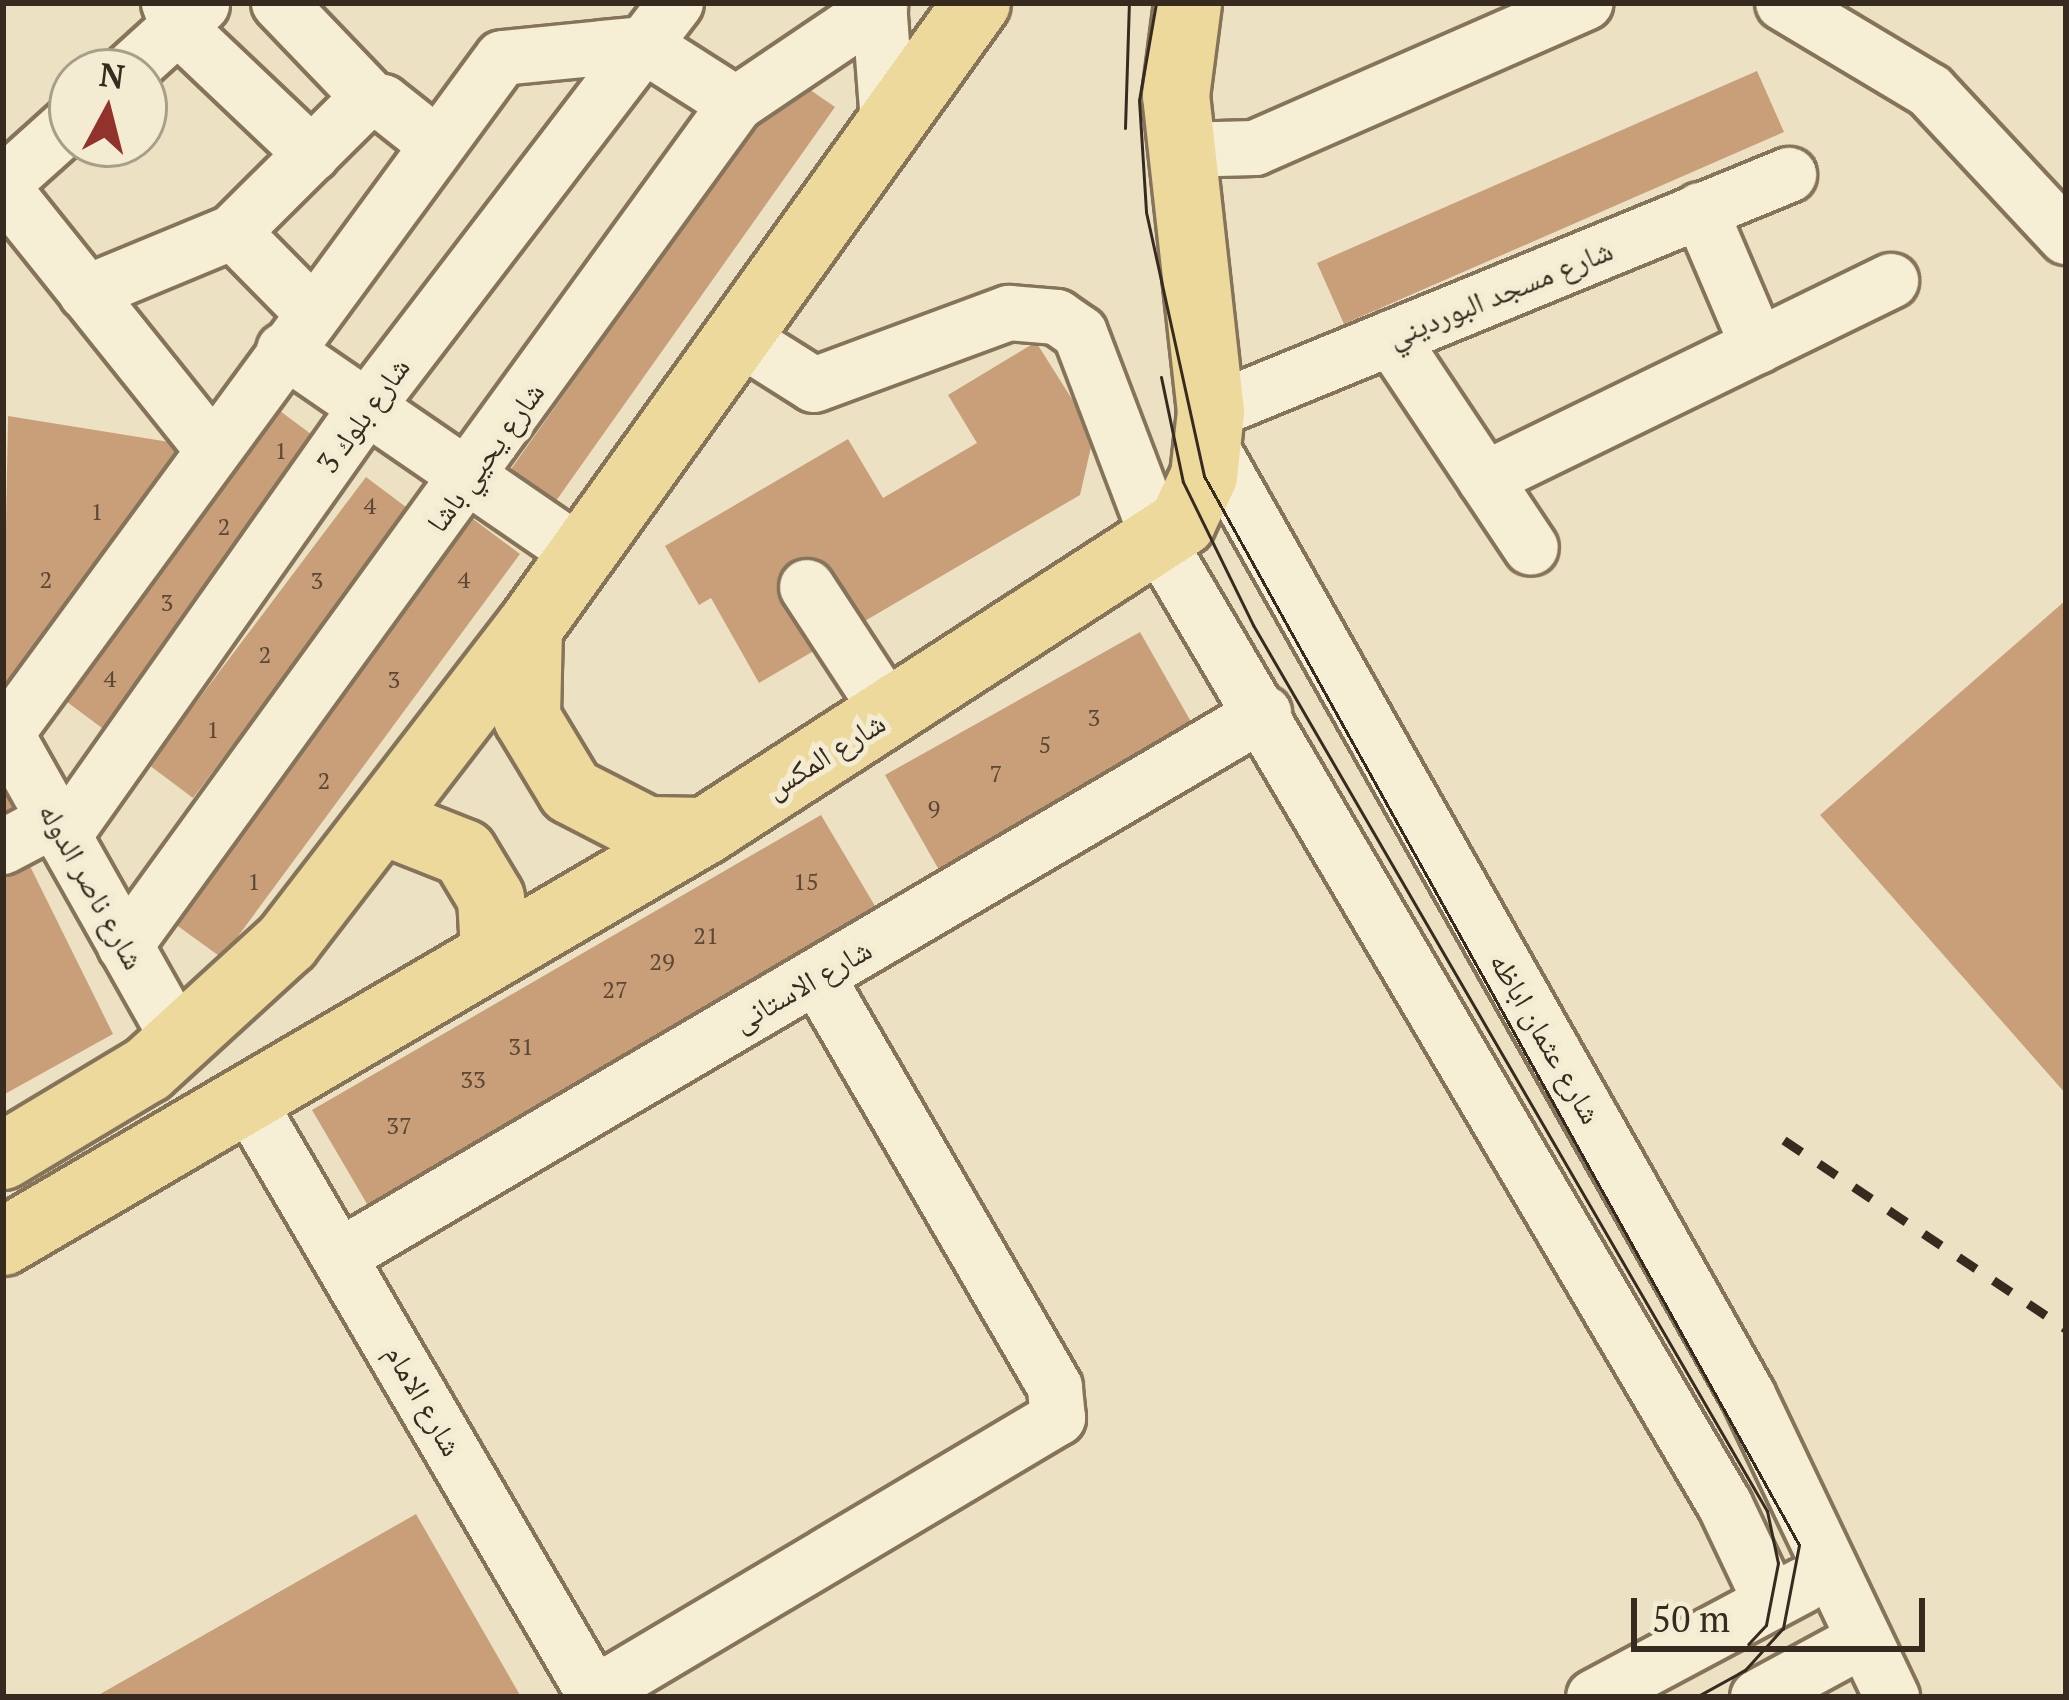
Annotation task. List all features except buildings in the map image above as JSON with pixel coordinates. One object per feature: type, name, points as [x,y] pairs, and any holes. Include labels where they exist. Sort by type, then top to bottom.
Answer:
[{"type":"main road","points":[[3,1156],[181,1044],[254,980],[529,628],[977,3]]},
{"type":"main road","name":"شارع المكس","points":[[3,1242],[249,1103],[494,950],[705,831],[1160,544],[1193,503],[1211,429],[1179,150],[1188,3]]},
{"type":"main road","points":[[529,628],[527,718],[571,791],[647,830],[705,831]]},
{"type":"main road","points":[[382,821],[464,853],[491,898],[494,950]]},
{"type":"street","points":[[279,3],[372,100],[436,144]]},
{"type":"street","points":[[1179,150],[1255,148],[1586,3]]},
{"type":"street","points":[[1784,3],[1930,92],[2066,237]]},
{"type":"street","points":[[880,5],[888,122]]},
{"type":"street","name":"شارع يحيي باشا","points":[[125,946],[469,482],[736,104],[880,5]]},
{"type":"street","points":[[150,48],[184,11],[312,154]]},
{"type":"street","points":[[4,731],[436,144],[511,52],[659,23],[736,104]]},
{"type":"street","name":"شارع بلوك 3","points":[[59,828],[366,408],[659,23]]},
{"type":"street","points":[[86,293],[233,232],[372,100]]},
{"type":"street","points":[[48,144],[3,186],[211,448]]},
{"type":"street","name":"شارع مسجد البورديني","points":[[1211,429],[1390,338],[1789,175]]},
{"type":"street","points":[[1700,210],[1758,346]]},
{"type":"street","points":[[233,232],[298,331],[366,408],[579,553]]},
{"type":"street","points":[[1485,479],[1891,281]]},
{"type":"street","points":[[735,335],[814,385],[1009,313],[1057,317],[1080,333],[1160,544],[1264,713],[1771,1601]]},
{"type":"street","points":[[1390,338],[1531,548]]},
{"type":"street","name":"شارع عثمان اباظه","points":[[1211,429],[1748,1395],[1892,1697]]},
{"type":"street","points":[[807,587],[890,715]]},
{"type":"street","name":"شارع الاستانى","points":[[340,1256],[1264,713]]},
{"type":"street","name":"شارع ناصر الدوله","points":[[4,731],[181,1044]]},
{"type":"street","points":[[3,847],[59,828]]},
{"type":"street","points":[[595,1695],[1058,1418],[1055,1388],[818,976]]},
{"type":"street","name":"شارع الامام","points":[[249,1103],[595,1695]]},
{"type":"street","points":[[1594,1697],[1833,1570]]},
{"type":"street","points":[[1758,1697],[1863,1640]]},
{"type":"tram line","points":[[1125,128],[1129,3]]},
{"type":"tram line","points":[[1156,3],[1139,100],[1146,212],[1204,476],[1799,1545],[1783,1628],[1745,1670],[1696,1697]]},
{"type":"tram line","points":[[1161,377],[1183,482],[1253,625],[1767,1511],[1778,1563],[1766,1625],[1748,1644]]},
{"type":"railway","points":[[1784,1140],[2066,1329]]}]
